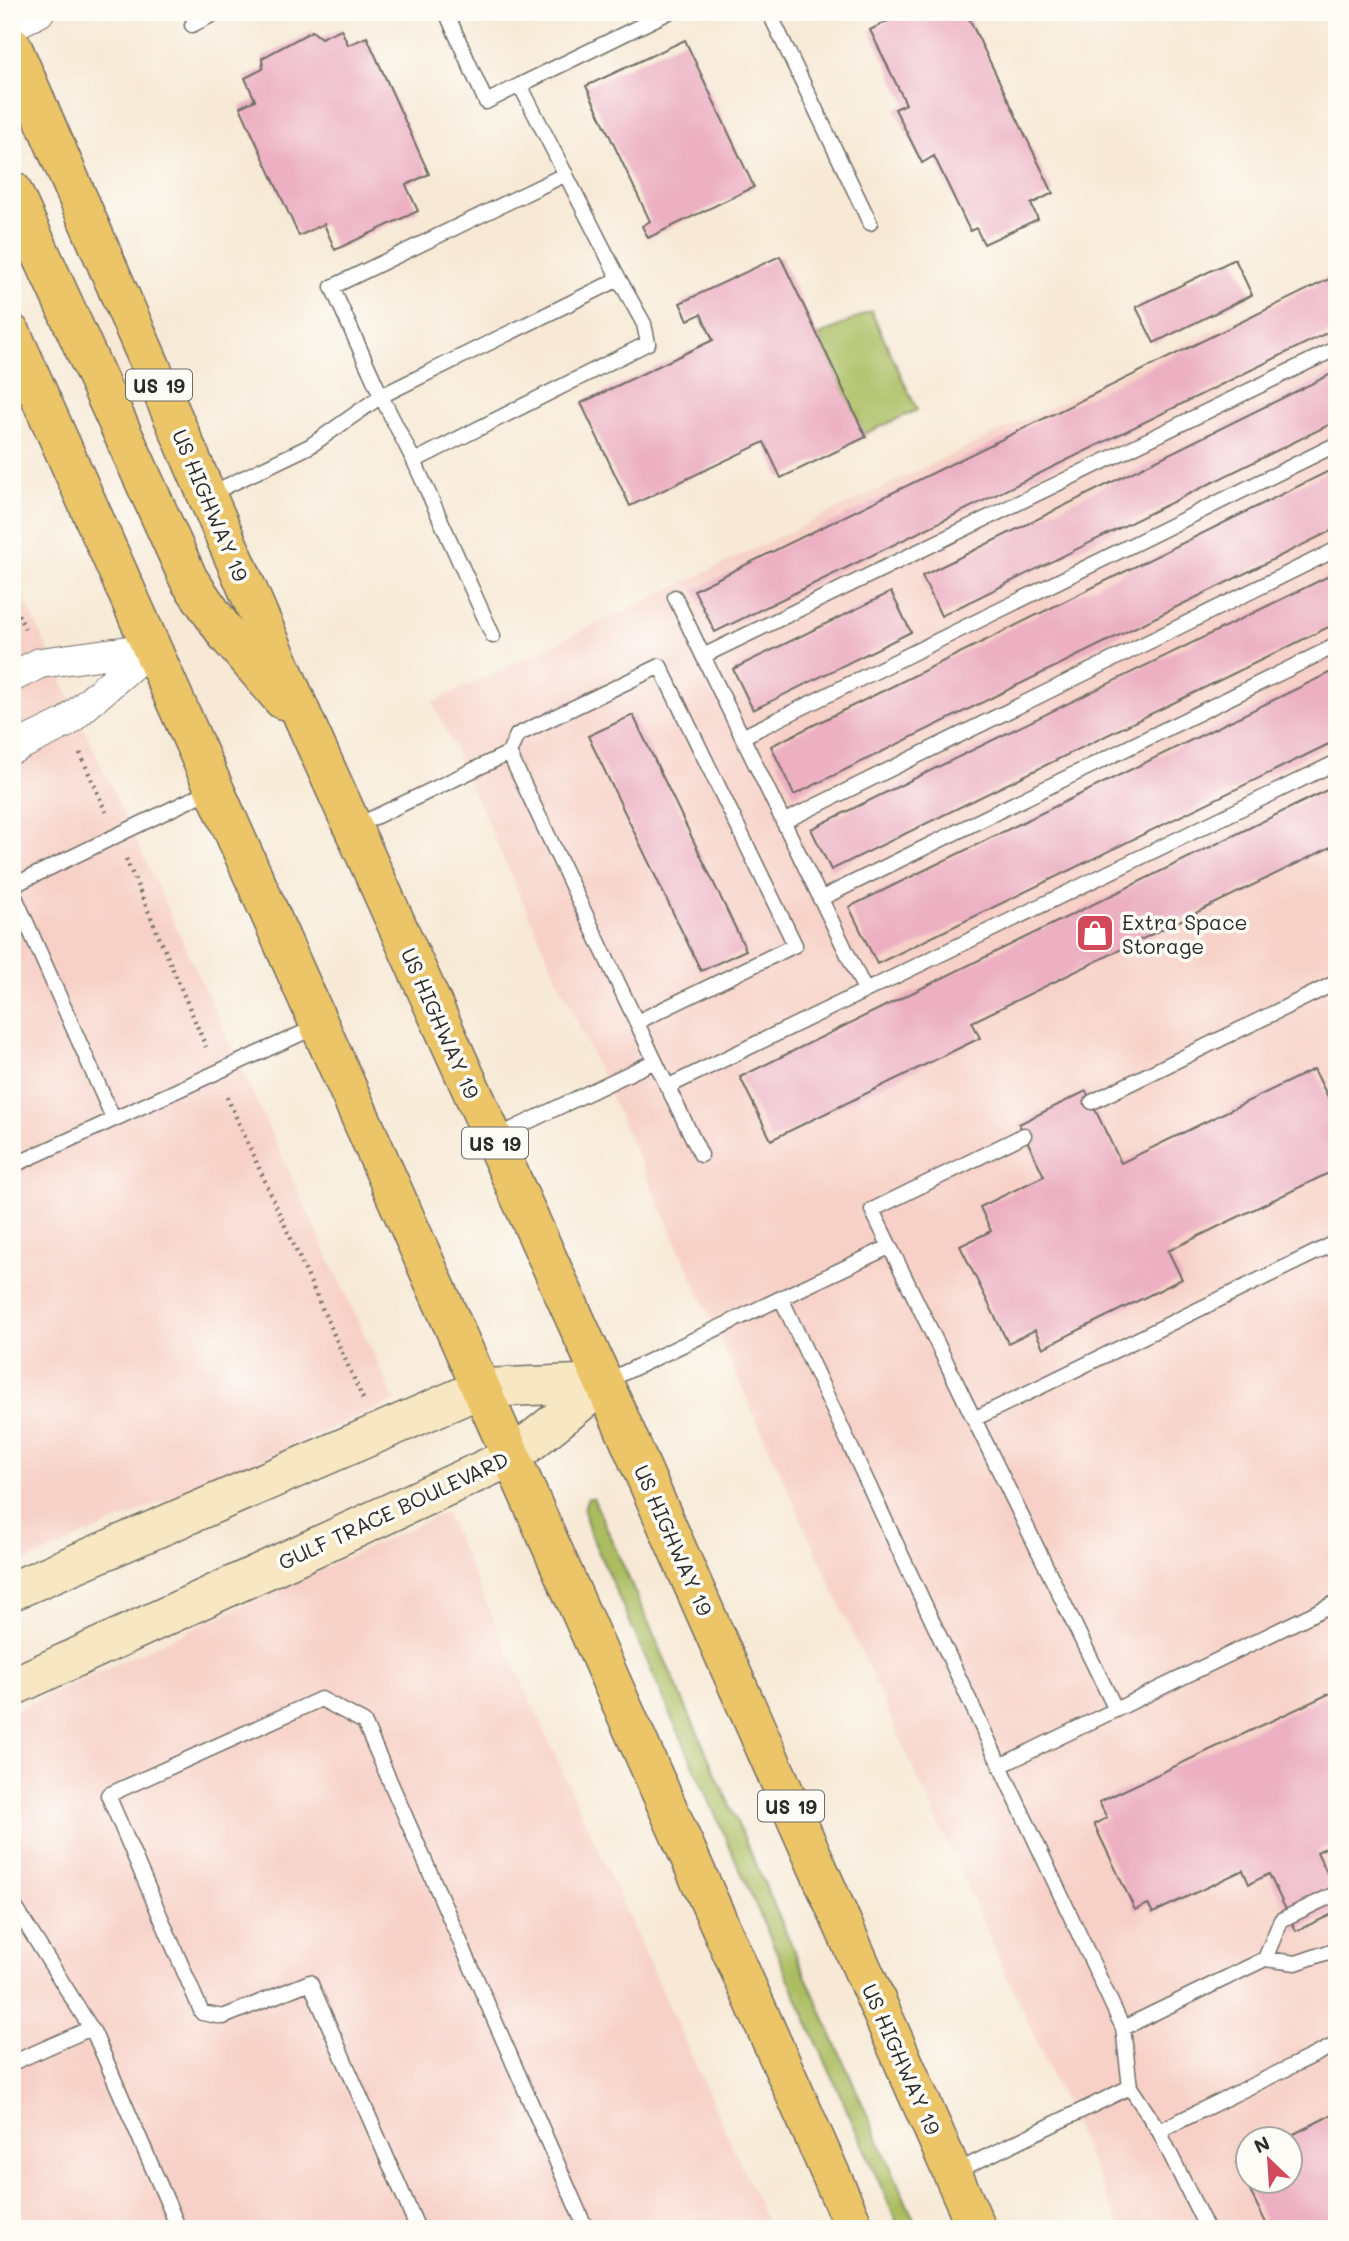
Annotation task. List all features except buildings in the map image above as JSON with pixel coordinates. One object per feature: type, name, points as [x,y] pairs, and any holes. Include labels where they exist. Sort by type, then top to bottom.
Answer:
[{"type":"highway","name":"US HIGHWAY 19","points":[[12,46],[306,724],[604,1383],[977,2229]]},
{"type":"highway","points":[[12,190],[189,580],[228,635],[306,724]]},
{"type":"highway","points":[[12,334],[855,2229]]},
{"type":"street","points":[[12,25],[39,12]]},
{"type":"street","points":[[12,677],[40,663],[151,648]]},
{"type":"street","points":[[12,749],[67,722],[151,648]]},
{"type":"street","points":[[12,1591],[482,1388],[604,1383]]},
{"type":"street","name":"GULF TRACE BOULEVARD","points":[[12,1687],[513,1456],[604,1383]]},
{"type":"street","points":[[12,1604],[81,1562]]},
{"type":"lane","points":[[192,25],[218,12]]},
{"type":"lane","points":[[446,12],[486,102],[670,12]]},
{"type":"lane","points":[[769,12],[870,223]]},
{"type":"lane","points":[[414,461],[648,343],[644,324],[520,85]]},
{"type":"lane","points":[[493,636],[332,287],[566,174]]},
{"type":"lane","points":[[207,495],[310,446],[381,396],[619,279]]},
{"type":"lane","points":[[703,656],[1337,348]]},
{"type":"lane","points":[[742,737],[1337,444]]},
{"type":"lane","points":[[783,822],[1337,549]]},
{"type":"lane","points":[[675,597],[865,990]]},
{"type":"lane","points":[[820,899],[1337,645]]},
{"type":"lane","points":[[353,828],[509,753],[517,735],[660,666],[795,945],[636,1022]]},
{"type":"lane","points":[[509,753],[701,1156]]},
{"type":"lane","points":[[667,1087],[1337,762]]},
{"type":"lane","points":[[113,1118],[12,888],[214,789]]},
{"type":"lane","points":[[1092,1102],[1337,982]]},
{"type":"lane","points":[[12,1166],[320,1025]]},
{"type":"lane","points":[[492,1138],[655,1061]]},
{"type":"lane","points":[[1024,1135],[872,1210],[1116,1710]]},
{"type":"lane","points":[[974,1419],[1337,1242]]},
{"type":"lane","points":[[604,1383],[890,1247]]},
{"type":"lane","points":[[781,1298],[1123,2028],[1130,2087],[1159,2131],[1206,2229]]},
{"type":"lane","points":[[1000,1766],[1337,1602]]},
{"type":"lane","points":[[418,2229],[310,1982],[223,2017],[202,2013],[108,1796],[321,1699],[364,1722],[586,2229]]},
{"type":"lane","points":[[1265,1959],[1282,1920],[1337,1893]]},
{"type":"lane","points":[[12,1902],[91,2028],[180,2229]]},
{"type":"lane","points":[[1123,2028],[1265,1959],[1296,1963],[1337,1949]]},
{"type":"lane","points":[[12,2063],[91,2028]]},
{"type":"lane","points":[[1159,2131],[1337,2045]]},
{"type":"lane","points":[[953,2173],[1130,2087]]},
{"type":"path","points":[[12,602],[40,663]]},
{"type":"path","points":[[67,722],[216,1071],[378,1433]]},
{"type":"shaded area","points":[[1337,271],[1337,2229],[1121,2229],[433,702]]},
{"type":"shaded area","points":[[12,572],[395,1401],[88,1534],[87,1532],[71,1542],[12,1567]]},
{"type":"shaded area","points":[[445,1512],[770,2229],[12,2229],[12,1712]]},
{"type":"green space","points":[[871,311],[917,410],[864,434],[818,336]]},
{"type":"green space","points":[[588,1498],[593,1498],[918,2229],[900,2229],[590,1533],[585,1511]]},
{"type":"place","name":"Extra Space Storage","points":[[1095,933]]}]
